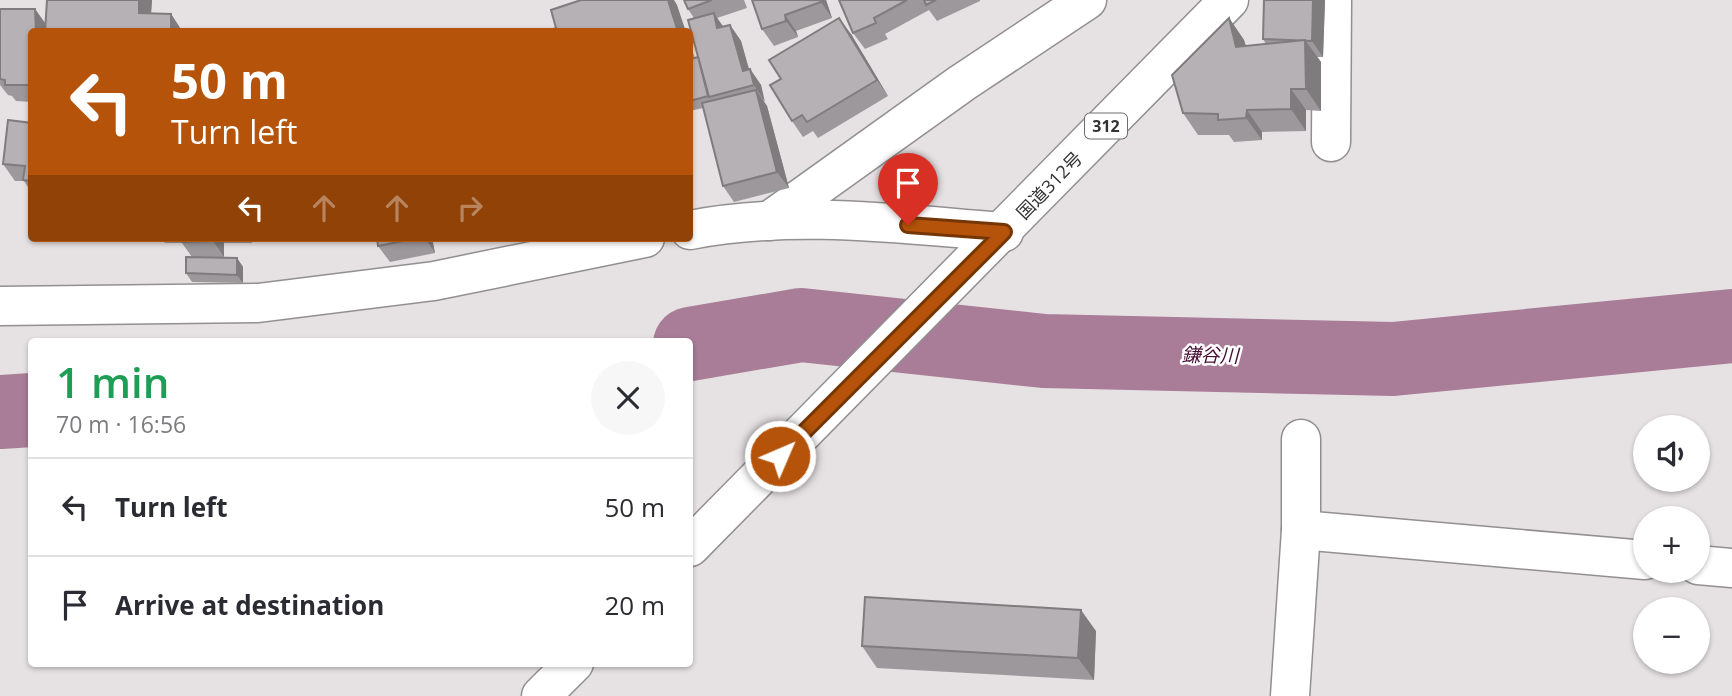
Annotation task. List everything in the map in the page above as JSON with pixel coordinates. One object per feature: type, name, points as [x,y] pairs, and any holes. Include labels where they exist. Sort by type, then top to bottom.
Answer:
[{"type":"main road","points":[[769,221],[962,83],[1087,0]]},
{"type":"main road","name":"国道312号","points":[[693,544],[1229,0]]},
{"type":"main road","points":[[1331,142],[1332,0]]},
{"type":"main road","points":[[693,229],[723,223],[803,219],[993,241]]},
{"type":"main road","points":[[0,306],[258,303],[434,281],[625,242]]},
{"type":"main road","points":[[1290,696],[1301,530],[1301,439]]},
{"type":"main road","points":[[1301,530],[1633,559]]},
{"type":"main road","points":[[1710,566],[1732,568]]},
{"type":"main road","points":[[541,696],[570,667]]},
{"type":"building","points":[[47,0],[139,0],[139,13],[171,14],[171,28],[45,28]]},
{"type":"building","points":[[581,0],[668,0],[677,28],[556,28],[551,10]]},
{"type":"building","points":[[684,0],[712,0],[688,9]]},
{"type":"building","points":[[752,0],[821,2],[785,15],[786,21],[762,29]]},
{"type":"building","points":[[839,0],[907,0],[874,18],[876,23],[853,33]]},
{"type":"building","points":[[1264,0],[1313,0],[1312,41],[1263,39]]},
{"type":"building","points":[[0,9],[35,9],[36,28],[28,28],[28,85],[5,85],[5,80],[0,79]]},
{"type":"building","points":[[714,13],[717,28],[730,25],[743,71],[750,69],[754,85],[709,97],[693,38],[693,28],[690,28],[688,20]]},
{"type":"building","points":[[839,18],[877,80],[807,122],[802,115],[792,121],[770,85],[781,79],[769,60]]},
{"type":"building","points":[[1229,18],[1236,47],[1305,40],[1306,89],[1291,89],[1291,109],[1247,110],[1246,118],[1218,120],[1218,114],[1183,113],[1172,75]]},
{"type":"building","points":[[698,57],[708,96],[693,100],[693,58]]},
{"type":"building","points":[[756,90],[777,172],[723,186],[702,103]]},
{"type":"building","points":[[8,120],[28,122],[28,181],[23,180],[25,166],[3,164]]},
{"type":"building","points":[[378,242],[398,242],[378,246]]},
{"type":"building","points":[[186,257],[237,258],[237,275],[186,273]]},
{"type":"building","points":[[865,597],[1081,610],[1078,658],[862,646]]},
{"type":"waterway","name":"鎌谷川","points":[[693,343],[801,325],[1044,351],[1393,359],[1732,326]]},
{"type":"waterway","name":"鎌谷川","points":[[0,412],[28,410]]},
{"type":"route","points":[[780,456],[982,251],[1004,232],[908,225]]}]
